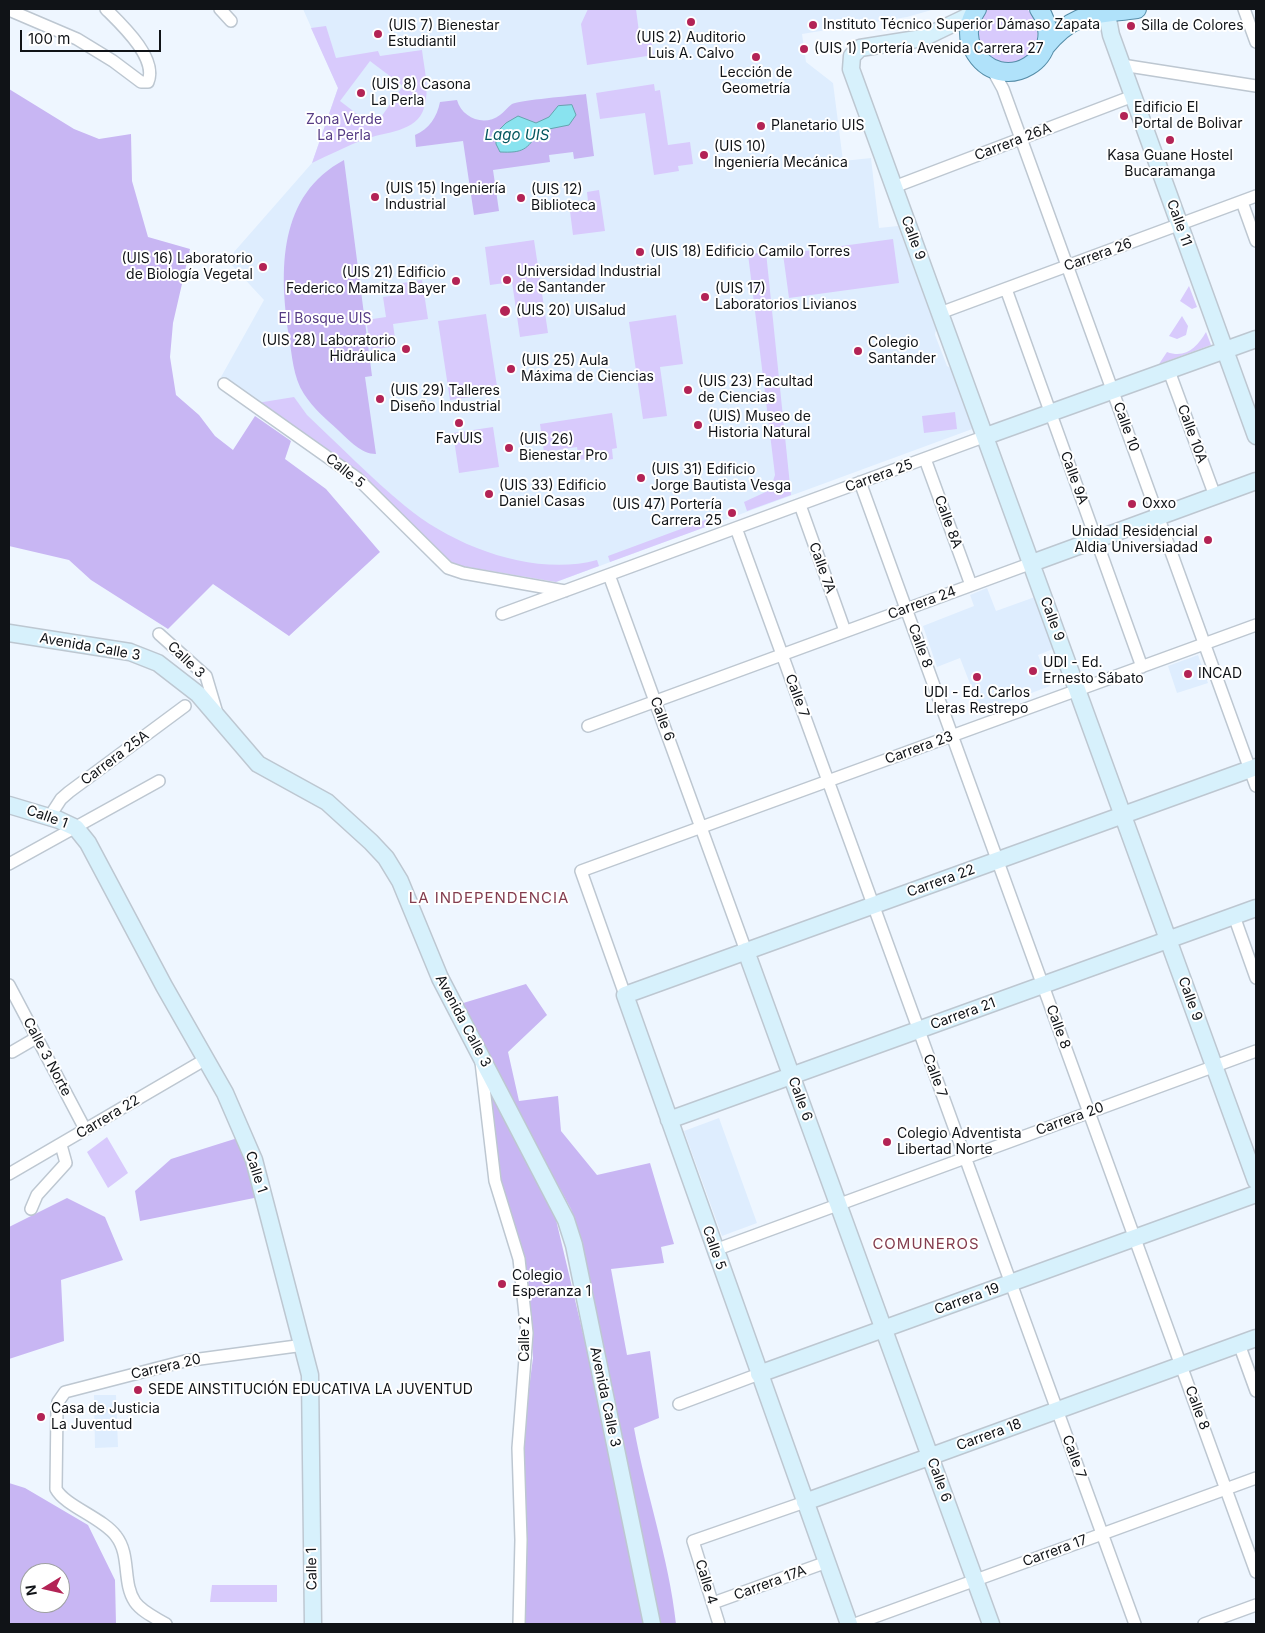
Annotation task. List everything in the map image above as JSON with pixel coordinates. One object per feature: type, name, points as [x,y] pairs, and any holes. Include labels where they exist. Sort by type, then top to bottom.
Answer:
[{"type":"main road","points":[[1039,9],[1047,26],[1045,47]]},
{"type":"main road","points":[[975,11],[969,33],[971,45],[976,56],[992,69],[1012,72],[1023,70],[1032,64],[1068,23],[1106,11],[1137,9]]},
{"type":"street","points":[[9,10],[77,39],[113,61],[141,82],[148,82],[150,68],[131,34],[106,9]]},
{"type":"street","points":[[220,9],[231,21]]},
{"type":"street","points":[[1244,9],[1256,42]]},
{"type":"street","name":"Calle 9","points":[[975,11],[929,36],[860,48],[852,56],[852,75],[986,436],[1256,1181]]},
{"type":"street","name":"Calle 11","points":[[1106,11],[1109,28],[1122,65],[1256,436]]},
{"type":"street","points":[[1122,65],[1256,86]]},
{"type":"street","name":"Calle 10","points":[[992,69],[1003,89],[1205,644],[1253,768],[1256,786]]},
{"type":"street","name":"Carrera 26A","points":[[894,187],[1133,96]]},
{"type":"street","name":"Carrera 26","points":[[940,313],[1256,196]]},
{"type":"street","points":[[1242,202],[1256,241]]},
{"type":"street","name":"Calle 9A","points":[[1006,289],[1142,667]]},
{"type":"street","name":"Carrera 25","points":[[502,614],[1256,339]]},
{"type":"street","name":"Calle 10A","points":[[1169,371],[1215,496]]},
{"type":"street","name":"Calle 5","points":[[224,384],[357,478],[442,562],[455,571],[566,591]]},
{"type":"street","name":"Calle 8A","points":[[925,459],[971,585]]},
{"type":"street","name":"Carrera 24","points":[[588,726],[1256,481]]},
{"type":"street","name":"Calle 8","points":[[860,482],[1256,1572]]},
{"type":"street","name":"Calle 7A","points":[[800,505],[845,632]]},
{"type":"street","name":"Calle 7","points":[[736,528],[1135,1624]]},
{"type":"street","name":"Calle 6","points":[[609,575],[991,1624]]},
{"type":"street","name":"Carrera 23","points":[[581,871],[1256,625]]},
{"type":"street","name":"Avenida Calle 3","points":[[9,633],[124,651],[149,659],[189,685],[258,764],[327,802],[348,819],[386,858],[408,899],[440,978],[559,1203],[572,1235],[652,1624]]},
{"type":"street","name":"Calle 3","points":[[159,634],[206,676],[218,717]]},
{"type":"street","name":"Carrera 25A","points":[[50,816],[61,799],[69,792],[185,706]]},
{"type":"street","name":"Carrera 22","points":[[625,995],[1253,768]]},
{"type":"street","points":[[9,864],[159,781]]},
{"type":"street","name":"Calle 1","points":[[9,805],[50,816],[76,828],[88,843],[160,978],[225,1093],[254,1160],[304,1345],[312,1390],[314,1624]]},
{"type":"street","name":"Calle 5","points":[[581,871],[849,1624]]},
{"type":"street","name":"Carrera 21","points":[[669,1120],[1256,908]]},
{"type":"street","points":[[1234,916],[1256,978]]},
{"type":"street","name":"Calle 3 Norte","points":[[9,985],[85,1130]]},
{"type":"street","points":[[12,1052],[36,1038]]},
{"type":"street","name":"Carrera 20","points":[[715,1250],[1256,1051]]},
{"type":"street","name":"Calle 2","points":[[482,1058],[495,1181],[519,1259],[527,1333],[518,1448],[521,1540],[518,1624]]},
{"type":"street","name":"Carrera 22","points":[[9,1174],[206,1059]]},
{"type":"street","points":[[31,1209],[37,1195],[66,1163],[61,1145]]},
{"type":"street","name":"Carrera 19","points":[[679,1404],[1256,1194]]},
{"type":"street","name":"Carrera 18","points":[[693,1541],[1256,1338]]},
{"type":"street","points":[[1239,1344],[1256,1391]]},
{"type":"street","name":"Carrera 20","points":[[166,1624],[148,1614],[135,1602],[130,1587],[125,1558],[116,1536],[91,1515],[59,1495],[56,1489],[58,1402],[65,1392],[170,1364],[304,1345]]},
{"type":"street","name":"Carrera 17","points":[[855,1624],[1256,1478]]},
{"type":"street","name":"Calle 4","points":[[693,1541],[719,1624]]},
{"type":"street","name":"Carrera 17A","points":[[713,1603],[827,1562]]},
{"type":"street","points":[[1204,1624],[1256,1605]]},
{"type":"shaded area","name":"Universidad Industrial de Santander","points":[[303,9],[935,9],[907,17],[802,34],[806,62],[833,83],[843,161],[871,158],[879,228],[898,226],[936,329],[935,335],[947,366],[955,371],[975,428],[556,582],[450,564],[365,480],[221,377],[264,300],[227,260],[312,163],[338,88]]},
{"type":"shaded area","points":[[987,588],[996,611],[1035,597],[1053,649],[1038,655],[1050,686],[981,712],[960,658],[937,667],[923,626],[974,606],[970,595]]},
{"type":"shaded area","name":"INCAD","points":[[1198,655],[1208,683],[1177,693],[1168,666]]},
{"type":"shaded area","points":[[719,1118],[757,1223],[722,1236],[684,1131]]},
{"type":"shaded area","points":[[94,1395],[116,1395],[118,1447],[95,1448]]},
{"type":"green space","points":[[588,9],[636,9],[640,40],[651,39],[654,55],[587,65],[581,24]]},
{"type":"green space","points":[[987,9],[1027,9],[1030,12],[1035,19],[1038,31],[1037,40],[1030,55],[1018,62],[1005,62],[993,58],[983,49],[977,37],[978,24]]},
{"type":"green space","name":"Zona Verde La Perla","points":[[326,26],[336,58],[378,51],[380,56],[422,50],[426,79],[426,101],[420,116],[415,122],[408,127],[365,139],[312,163],[338,88],[311,28]],"holes":[[[370,61],[403,86],[374,127],[340,101]]]},
{"type":"green space","points":[[654,84],[655,91],[660,90],[668,145],[690,142],[693,164],[678,166],[679,171],[654,175],[645,113],[600,119],[596,93]]},
{"type":"green space","points":[[9,89],[74,129],[99,139],[131,134],[132,181],[148,237],[190,249],[173,323],[170,357],[176,395],[199,415],[215,436],[233,450],[255,416],[291,441],[285,459],[326,489],[380,552],[289,636],[213,584],[168,629],[91,580],[69,560],[9,546]]},
{"type":"green space","points":[[586,94],[594,156],[574,159],[573,152],[549,155],[550,162],[493,170],[499,211],[474,215],[463,141],[416,147],[415,135],[432,122],[440,102],[457,100],[464,112],[469,116],[474,119],[487,120],[494,119],[512,104]]},
{"type":"green space","name":"El Bosque UIS","points":[[344,160],[372,376],[365,377],[376,454],[365,452],[351,442],[311,404],[304,394],[297,380],[286,311],[285,261],[288,237],[295,214],[306,193],[322,175]]},
{"type":"green space","points":[[599,190],[605,231],[573,235],[569,203],[588,201],[587,192]]},
{"type":"green space","points":[[893,239],[899,283],[789,298],[783,254]]},
{"type":"green space","points":[[534,240],[548,333],[520,337],[512,282],[490,285],[485,247]]},
{"type":"green space","points":[[766,252],[791,495],[747,511],[744,502],[770,490],[775,475],[748,254]]},
{"type":"green space","points":[[422,280],[428,319],[393,324],[396,346],[371,350],[366,320],[386,317],[383,297],[398,295],[396,284]]},
{"type":"green space","points":[[1189,286],[1197,307],[1192,309],[1180,301]]},
{"type":"green space","points":[[486,314],[498,393],[450,400],[438,321]]},
{"type":"green space","points":[[676,315],[683,364],[660,367],[667,416],[643,419],[629,322]]},
{"type":"green space","points":[[1182,316],[1188,326],[1186,335],[1177,339],[1169,336]]},
{"type":"green space","points":[[1206,332],[1211,345],[1159,364],[1167,352],[1180,354],[1195,347]]},
{"type":"green space","points":[[294,397],[307,415],[380,484],[425,521],[447,534],[471,546],[496,555],[522,561],[573,564],[597,560],[599,566],[556,582],[450,564],[365,480],[257,403]]},
{"type":"green space","points":[[955,412],[957,429],[924,433],[922,416]]},
{"type":"green space","points":[[612,413],[617,448],[612,449],[613,459],[602,461],[601,457],[579,460],[577,447],[544,452],[540,424]]},
{"type":"green space","points":[[493,427],[499,467],[459,473],[453,433]]},
{"type":"green space","points":[[716,516],[719,522],[610,562],[608,556]]},
{"type":"green space","points":[[526,984],[547,1015],[508,1052],[519,1101],[558,1096],[561,1131],[597,1175],[650,1163],[674,1244],[661,1247],[664,1263],[611,1269],[627,1355],[650,1351],[659,1418],[634,1428],[663,1550],[676,1624],[660,1624],[580,1235],[571,1209],[460,1004]]},
{"type":"green space","points":[[486,1077],[553,1207],[599,1401],[645,1624],[524,1624],[527,1554],[523,1462],[525,1419],[533,1358],[528,1278],[524,1256],[500,1182]]},
{"type":"green space","points":[[244,1136],[264,1196],[140,1221],[135,1191],[171,1159]]},
{"type":"green space","points":[[107,1137],[128,1173],[108,1188],[87,1152]]},
{"type":"green space","points":[[67,1198],[105,1217],[123,1260],[61,1280],[64,1341],[9,1359],[9,1227]]},
{"type":"green space","points":[[9,1483],[25,1488],[88,1525],[115,1580],[116,1624],[9,1624]]},
{"type":"green space","points":[[212,1585],[277,1585],[277,1602],[210,1602]]},
{"type":"water","name":"Lago UIS","points":[[572,105],[576,115],[569,125],[539,131],[524,149],[519,151],[500,152],[496,144],[496,133],[506,123],[518,116],[536,123],[549,117],[558,106]]},
{"type":"place","name":"(UIS 2) Auditorio Luis A. Calvo","points":[[691,22]]},
{"type":"place","name":"Instituto Técnico Superior Dámaso Zapata","points":[[813,25]]},
{"type":"place","name":"Silla de Colores","points":[[1131,26]]},
{"type":"place","name":"(UIS 7) Bienestar Estudiantil","points":[[378,34]]},
{"type":"place","name":"(UIS 1) Portería Avenida Carrera 27","points":[[804,49]]},
{"type":"place","name":"Lección de Geometría","points":[[756,57]]},
{"type":"place","name":"(UIS 8) Casona La Perla","points":[[361,93]]},
{"type":"place","name":"Edificio El Portal de Bolivar","points":[[1124,116]]},
{"type":"place","name":"Planetario UIS","points":[[761,126]]},
{"type":"place","name":"Kasa Guane Hostel Bucaramanga","points":[[1170,140]]},
{"type":"place","name":"(UIS 10) Ingeniería Mecánica","points":[[704,155]]},
{"type":"place","name":"(UIS 15) Ingeniería Industrial","points":[[375,197]]},
{"type":"place","name":"(UIS 12) Biblioteca","points":[[521,198]]},
{"type":"place","name":"(UIS 18) Edificio Camilo Torres","points":[[640,252]]},
{"type":"place","name":"(UIS 16) Laboratorio de Biología Vegetal","points":[[263,267]]},
{"type":"place","name":"Universidad Industrial de Santander","points":[[507,280]]},
{"type":"place","name":"(UIS 21) Edificio Federico Mamitza Bayer","points":[[456,281]]},
{"type":"place","name":"(UIS 17) Laboratorios Livianos","points":[[705,297]]},
{"type":"place","name":"(UIS 20) UISalud","points":[[505,311]]},
{"type":"place","name":"(UIS 28) Laboratorio Hidráulica","points":[[406,349]]},
{"type":"place","name":"Colegio Santander","points":[[858,351]]},
{"type":"place","name":"(UIS 25) Aula Máxima de Ciencias","points":[[511,369]]},
{"type":"place","name":"(UIS 23) Facultad de Ciencias","points":[[688,390]]},
{"type":"place","name":"(UIS 29) Talleres Diseño Industrial","points":[[380,399]]},
{"type":"place","name":"FavUIS","points":[[459,423]]},
{"type":"place","name":"(UIS) Museo de Historia Natural","points":[[698,425]]},
{"type":"place","name":"(UIS 26) Bienestar Pro","points":[[509,448]]},
{"type":"place","name":"(UIS 31) Edificio Jorge Bautista Vesga","points":[[641,478]]},
{"type":"place","name":"(UIS 33) Edificio Daniel Casas","points":[[489,494]]},
{"type":"place","name":"Oxxo","points":[[1132,504]]},
{"type":"place","name":"(UIS 47) Portería Carrera 25","points":[[732,513]]},
{"type":"place","name":"Unidad Residencial Aldia Universiadad","points":[[1208,540]]},
{"type":"place","name":"UDI - Ed. Ernesto Sábato","points":[[1033,671]]},
{"type":"place","name":"INCAD","points":[[1188,674]]},
{"type":"place","name":"UDI - Ed. Carlos Lleras Restrepo","points":[[977,677]]},
{"type":"place","name":"Colegio Adventista Libertad Norte","points":[[887,1142]]},
{"type":"place","name":"Colegio Esperanza 1","points":[[502,1284]]},
{"type":"place","name":"SEDE AINSTITUCIÓN EDUCATIVA LA JUVENTUD","points":[[138,1390]]},
{"type":"place","name":"Casa de Justicia La Juventud","points":[[41,1417]]},
{"type":"district","name":"LA INDEPENDENCIA","points":[[489,898]]},
{"type":"district","name":"COMUNEROS","points":[[926,1244]]}]
